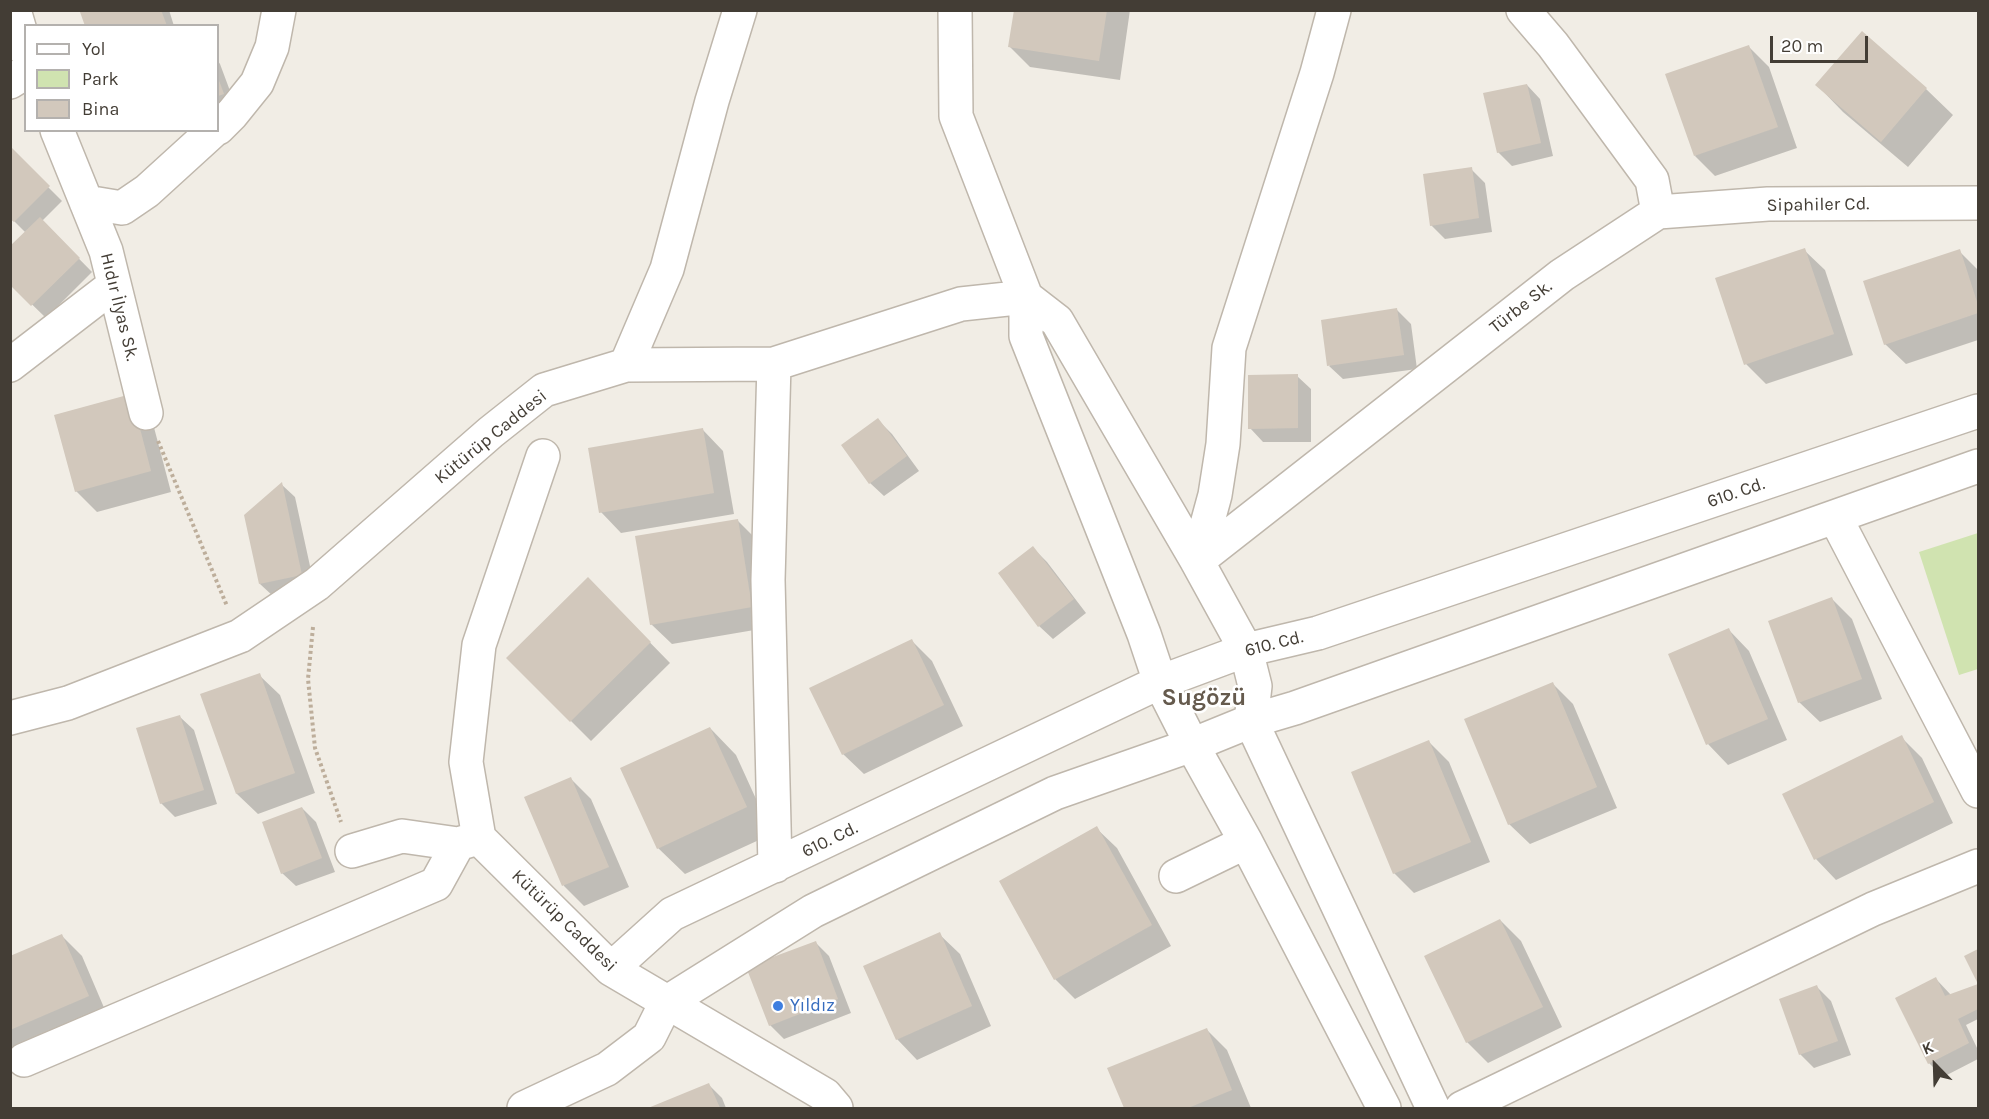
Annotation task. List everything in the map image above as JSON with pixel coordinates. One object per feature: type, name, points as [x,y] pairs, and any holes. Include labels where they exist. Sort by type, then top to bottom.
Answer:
[{"type":"street","points":[[14,10],[24,44]]},
{"type":"street","points":[[219,126],[257,83],[272,47],[279,10]]},
{"type":"street","points":[[627,365],[667,269],[712,100],[740,10]]},
{"type":"street","points":[[955,10],[956,116],[1026,297],[1026,336],[1144,634],[1160,682],[1384,1108]]},
{"type":"street","points":[[1197,561],[1215,495],[1223,444],[1229,348],[1317,73],[1334,10]]},
{"type":"street","points":[[1523,10],[1553,45],[1652,180],[1658,212]]},
{"type":"street","points":[[10,82],[24,73]]},
{"type":"street","name":"Hıdır İlyas Sk.","points":[[58,132],[106,251],[146,413]]},
{"type":"street","points":[[86,202],[122,208],[147,191],[213,132]]},
{"type":"street","name":"Sipahiler Cd.","points":[[1658,212],[1768,204],[1978,203]]},
{"type":"street","name":"Türbe Sk.","points":[[1197,561],[1562,275],[1658,212]]},
{"type":"street","points":[[10,366],[114,285]]},
{"type":"street","points":[[1026,297],[1057,321],[1197,561],[1246,650],[1255,686],[1251,722],[1433,1108]]},
{"type":"street","name":"Kütürüp Caddesi","points":[[10,718],[68,703],[240,636],[318,584],[491,432],[544,390],[627,365],[774,364],[961,304],[1026,297]]},
{"type":"street","points":[[774,364],[768,580],[775,866]]},
{"type":"street","name":"610. Cd.","points":[[611,969],[672,914],[1160,682],[1246,650],[1318,633],[1978,411]]},
{"type":"street","points":[[24,1060],[436,884],[469,841],[466,762],[479,645],[543,456]]},
{"type":"street","points":[[524,1108],[607,1069],[649,1037],[666,1002],[813,911],[1055,793],[1978,466]]},
{"type":"street","points":[[1835,517],[1978,791]]},
{"type":"street","points":[[352,851],[402,836],[469,841]]},
{"type":"street","name":"Kütürüp Caddesi","points":[[469,841],[611,969],[825,1095],[836,1108]]},
{"type":"street","points":[[1176,876],[1246,842]]},
{"type":"street","points":[[1462,1108],[1873,909],[1978,866]]},
{"type":"path","points":[[146,413],[240,636]]},
{"type":"path","points":[[318,584],[308,679],[315,748],[352,851]]},
{"type":"green space","points":[[1978,533],[1978,669],[1959,675],[1919,552]]},
{"type":"building","points":[[85,10],[161,10],[166,24],[84,24],[80,12]]},
{"type":"building","points":[[1014,10],[1107,10],[1099,61],[1008,47]]},
{"type":"building","points":[[1862,31],[1927,88],[1881,142],[1815,85]]},
{"type":"building","points":[[1749,45],[1778,127],[1694,156],[1665,74]]},
{"type":"building","points":[[219,81],[224,94],[219,96]]},
{"type":"building","points":[[1527,84],[1541,143],[1497,153],[1483,93]]},
{"type":"building","points":[[10,146],[50,186],[14,222],[10,219]]},
{"type":"building","points":[[1472,167],[1479,218],[1430,226],[1423,174]]},
{"type":"building","points":[[40,217],[80,258],[31,306],[10,285],[10,246]]},
{"type":"building","points":[[1805,248],[1834,334],[1744,365],[1715,278]]},
{"type":"building","points":[[1960,249],[1978,305],[1978,313],[1884,345],[1863,281]]},
{"type":"building","points":[[1397,308],[1404,355],[1327,366],[1321,320]]},
{"type":"building","points":[[1298,374],[1298,428],[1248,429],[1248,375]]},
{"type":"building","points":[[131,394],[151,471],[75,492],[54,415]]},
{"type":"building","points":[[878,418],[907,456],[869,484],[841,445]]},
{"type":"building","points":[[703,428],[714,493],[599,513],[588,448]]},
{"type":"building","points":[[282,482],[302,575],[259,584],[244,515]]},
{"type":"building","points":[[738,519],[752,607],[650,625],[635,536]]},
{"type":"building","points":[[1033,546],[1074,599],[1038,627],[998,573]]},
{"type":"building","points":[[588,577],[651,642],[570,722],[506,658]]},
{"type":"building","points":[[1832,597],[1862,679],[1798,703],[1768,621]]},
{"type":"building","points":[[1729,628],[1768,719],[1706,745],[1668,654]]},
{"type":"building","points":[[912,639],[944,705],[842,755],[809,688]]},
{"type":"building","points":[[260,673],[295,773],[236,794],[200,694]]},
{"type":"building","points":[[1553,682],[1597,787],[1508,825],[1464,719]]},
{"type":"building","points":[[180,715],[204,790],[160,804],[136,728]]},
{"type":"building","points":[[710,727],[747,807],[657,849],[620,768]]},
{"type":"building","points":[[1902,735],[1934,802],[1814,860],[1782,794]]},
{"type":"building","points":[[1429,740],[1471,842],[1393,874],[1351,772]]},
{"type":"building","points":[[571,777],[609,867],[562,886],[524,797]]},
{"type":"building","points":[[302,807],[322,858],[281,874],[262,822]]},
{"type":"building","points":[[1097,826],[1152,925],[1054,980],[999,881]]},
{"type":"building","points":[[1500,919],[1543,1007],[1466,1043],[1424,956]]},
{"type":"building","points":[[940,932],[972,1006],[896,1040],[863,966]]},
{"type":"building","points":[[62,934],[89,996],[10,1030],[10,956]]},
{"type":"building","points":[[816,941],[838,999],[769,1026],[746,967]]},
{"type":"building","points":[[1978,949],[1978,984],[1964,956]]},
{"type":"building","points":[[1936,977],[1945,996],[1978,984],[1978,1009],[1958,1019],[1969,1043],[1928,1064],[1895,998]]},
{"type":"building","points":[[1817,985],[1838,1041],[1799,1055],[1779,999]]},
{"type":"building","points":[[1207,1028],[1232,1090],[1188,1108],[1124,1108],[1107,1068]]},
{"type":"building","points":[[709,1083],[720,1108],[648,1108]]},
{"type":"place","name":"Yıldız","points":[[778,1006]]},
{"type":"district","name":"Sugözü","points":[[1204,698]]}]
